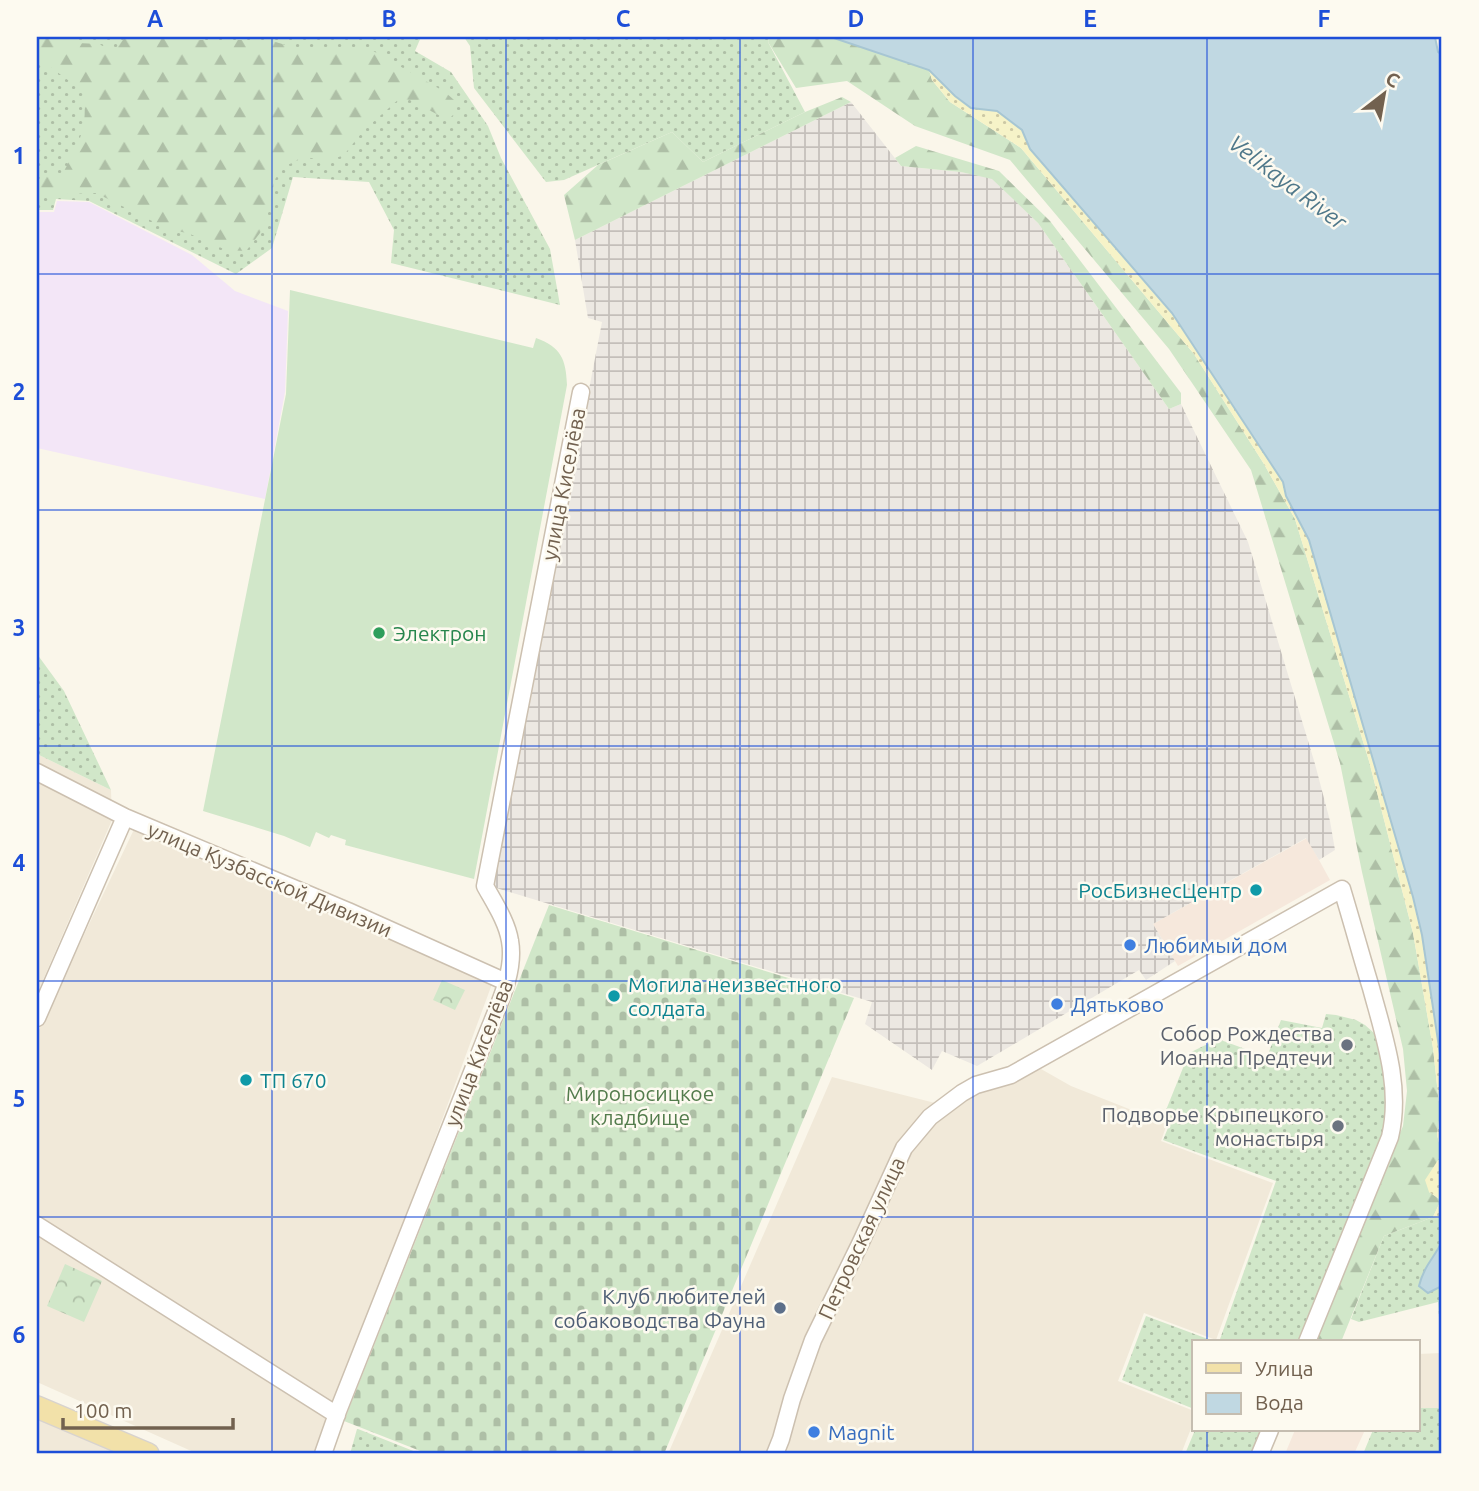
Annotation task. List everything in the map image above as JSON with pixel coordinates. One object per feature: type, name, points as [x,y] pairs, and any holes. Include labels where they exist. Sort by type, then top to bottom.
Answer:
[{"type":"main road","points":[[37,1407],[148,1454]]},
{"type":"street","name":"улица Киселёва","points":[[323,1454],[485,1042],[511,963],[505,922],[485,886],[581,392]]},
{"type":"street","name":"улица Кузбасской Дивизии","points":[[37,772],[125,817],[348,911],[506,982]]},
{"type":"street","points":[[37,1018],[125,817]]},
{"type":"street","name":"Петровская улица","points":[[775,1454],[813,1339],[904,1148],[930,1117],[976,1085],[1011,1075],[1342,889],[1390,1058],[1394,1091],[1393,1121],[1390,1137],[1308,1340]]},
{"type":"street","points":[[37,1225],[337,1415]]},
{"type":"street","points":[[1260,1454],[1269,1432]]},
{"type":"shaded area","points":[[851,102],[901,166],[992,178],[1038,223],[1169,409],[1181,404],[1248,542],[1315,764],[1335,850],[1319,860],[1306,838],[1153,924],[1175,961],[1146,980],[1139,970],[977,1066],[942,1051],[932,1070],[865,1024],[872,1002],[493,887],[602,322],[588,318],[575,240]]},
{"type":"shaded area","points":[[57,201],[89,202],[192,255],[235,291],[288,311],[285,392],[265,499],[37,448],[37,212],[54,212]]},
{"type":"shaded area","points":[[37,754],[111,790],[112,820],[37,994]]},
{"type":"shaded area","points":[[137,823],[492,984],[319,1454],[198,1454],[37,1382],[37,1034]]},
{"type":"shaded area","points":[[1307,838],[1330,880],[1178,966],[1153,924]]},
{"type":"shaded area","points":[[1041,1069],[1071,1086],[1167,1124],[1161,1141],[1273,1183],[1216,1340],[1144,1313],[1118,1381],[1192,1410],[1192,1426],[1181,1454],[668,1454],[832,1077],[951,1107],[975,1092]]},
{"type":"shaded area","points":[[1441,1353],[1442,1408],[1420,1408],[1420,1354]]},
{"type":"shaded area","points":[[37,1417],[124,1454],[37,1454]]},
{"type":"shaded area","points":[[1294,1432],[1364,1432],[1354,1454],[1285,1454]]},
{"type":"green space","points":[[37,37],[421,37],[415,51],[451,72],[488,126],[501,158],[550,249],[560,305],[391,263],[394,230],[369,182],[293,177],[272,248],[236,274],[89,201],[56,199],[53,210],[37,210]]},
{"type":"green space","points":[[37,37],[74,37],[77,43],[99,44],[114,52],[125,37],[269,40],[302,50],[368,48],[445,92],[454,100],[457,111],[449,119],[444,118],[410,100],[399,99],[363,131],[344,155],[328,161],[305,157],[283,167],[274,181],[271,205],[260,233],[246,251],[226,250],[190,234],[166,228],[96,193],[37,195],[37,182],[42,175],[59,177],[63,173],[84,125],[85,104],[83,91],[42,61],[37,62]]},
{"type":"green space","points":[[464,37],[770,37],[768,42],[805,112],[703,162],[672,132],[564,180],[546,182],[474,88],[470,46]]},
{"type":"green space","points":[[770,37],[831,37],[929,70],[932,80],[950,102],[1021,148],[1194,354],[1264,464],[1295,519],[1369,761],[1413,933],[1433,1048],[1440,1113],[1437,1135],[1442,1154],[1432,1172],[1429,1192],[1441,1200],[1433,1217],[1384,1236],[1342,1340],[1315,1340],[1403,1126],[1407,1091],[1403,1049],[1340,763],[1251,470],[1169,349],[1010,160],[915,126],[847,81],[796,88],[768,42]]},
{"type":"green space","points":[[842,97],[851,102],[575,240],[564,195],[598,165],[672,132],[703,162]]},
{"type":"green space","points":[[916,146],[999,171],[1050,221],[1181,393],[1181,404],[1169,409],[1038,223],[992,179],[961,172],[901,166],[895,158]]},
{"type":"green space","name":"Электрон","points":[[290,290],[533,348],[536,338],[557,350],[563,361],[567,385],[474,879],[345,845],[346,840],[331,835],[329,838],[316,832],[310,847],[284,836],[203,811],[286,394]]},
{"type":"green space","points":[[37,654],[64,691],[111,790],[37,754]]},
{"type":"green space","name":"Мироносицкое кладбище","points":[[549,905],[854,998],[664,1454],[428,1454],[344,1421]]},
{"type":"green space","points":[[442,980],[465,990],[455,1010],[433,1000]]},
{"type":"green space","points":[[1326,1014],[1356,1020],[1374,1033],[1381,1043],[1389,1094],[1385,1134],[1307,1340],[1220,1340],[1276,1181],[1163,1140],[1170,1123],[1162,1120],[1189,1053],[1218,1039],[1267,1057],[1281,1020],[1322,1028]]},
{"type":"green space","points":[[1433,1217],[1442,1218],[1442,1242],[1428,1293],[1442,1286],[1442,1365],[1438,1302],[1359,1322],[1351,1319],[1384,1236]]},
{"type":"green space","points":[[65,1264],[102,1281],[84,1322],[47,1306]]},
{"type":"green space","points":[[1146,1316],[1211,1340],[1192,1340],[1192,1408],[1122,1380]]},
{"type":"green space","points":[[1420,1408],[1442,1408],[1442,1452],[1363,1454],[1372,1432],[1420,1432]]},
{"type":"green space","points":[[358,1429],[421,1454],[350,1454]]},
{"type":"green space","points":[[1194,1432],[1270,1432],[1261,1454],[1185,1454]]},
{"type":"sand","points":[[929,70],[971,108],[997,111],[1022,130],[1030,149],[1172,314],[1283,482],[1286,496],[1309,540],[1422,935],[1442,1067],[1442,1154],[1437,1135],[1440,1113],[1433,1048],[1413,933],[1369,761],[1295,519],[1264,464],[1194,354],[1021,148],[950,102],[932,80]]},
{"type":"sand","points":[[1442,1154],[1442,1218],[1433,1217],[1441,1200],[1429,1192],[1425,1180]]},
{"type":"water","name":"Velikaya River","points":[[831,37],[1435,37],[1438,52],[1442,55],[1442,1067],[1422,935],[1413,897],[1309,540],[1286,496],[1283,482],[1172,313],[1030,149],[1022,130],[997,111],[971,108],[929,70]]},
{"type":"water","points":[[1442,1242],[1442,1286],[1428,1293],[1419,1286],[1426,1268]]},
{"type":"place","name":"Электрон","points":[[379,633]]},
{"type":"place","name":"РосБизнесЦентр","points":[[1256,890]]},
{"type":"place","name":"Любимый дом","points":[[1130,945]]},
{"type":"place","name":"Могила неизвестного солдата","points":[[614,996]]},
{"type":"place","name":"Дятьково","points":[[1057,1004]]},
{"type":"place","name":"Собор Рождества Иоанна Предтечи","points":[[1347,1045]]},
{"type":"place","name":"ТП 670","points":[[246,1080]]},
{"type":"place","name":"Подворье Крыпецкого монастыря","points":[[1338,1126]]},
{"type":"place","name":"Клуб любителей собаководства Фауна","points":[[780,1308]]},
{"type":"place","name":"Magnit","points":[[814,1432]]}]
